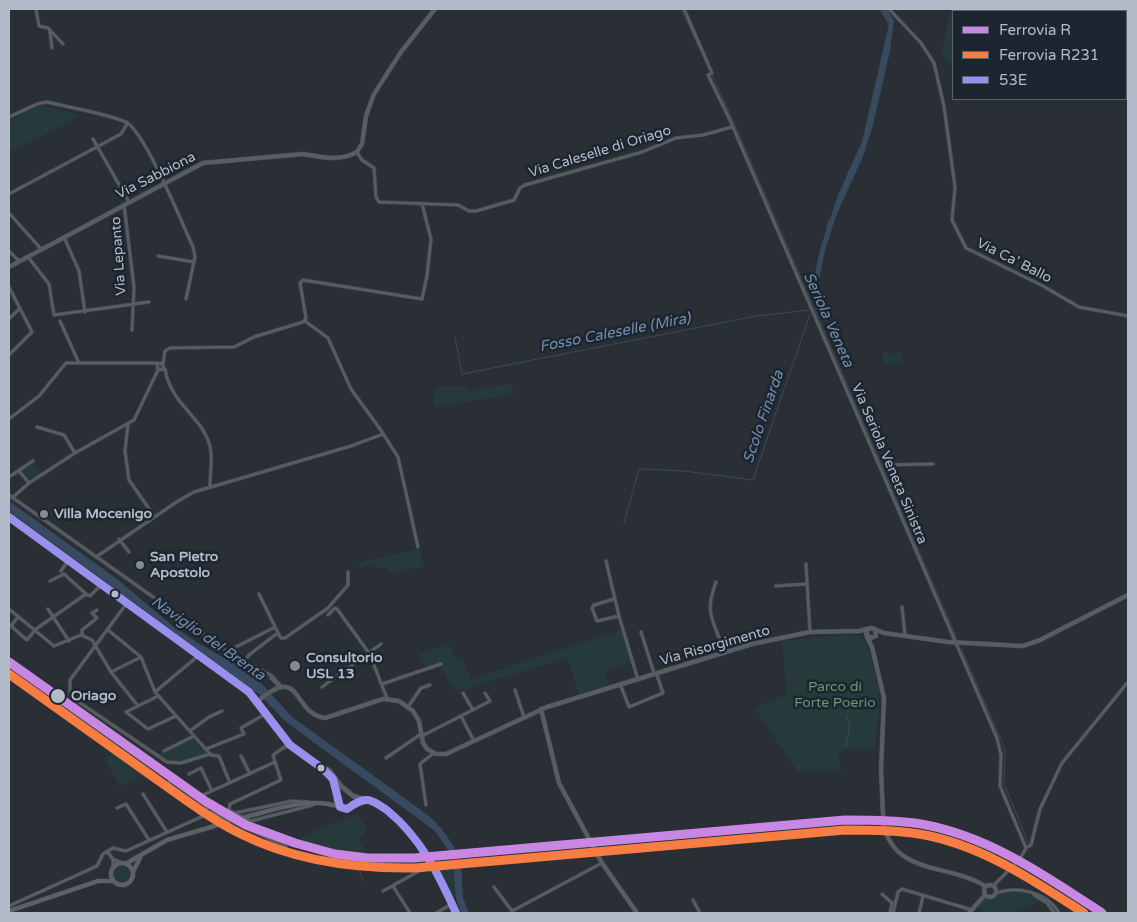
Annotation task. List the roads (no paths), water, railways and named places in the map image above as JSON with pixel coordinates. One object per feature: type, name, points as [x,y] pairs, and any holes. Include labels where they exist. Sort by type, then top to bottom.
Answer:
[{"type":"main road","points":[[9,517],[260,700],[289,744],[332,774],[346,791],[353,796],[379,804],[404,824],[428,857],[456,913]]},
{"type":"main road","points":[[321,766],[335,782],[336,802],[340,807]]},
{"type":"main road","points":[[245,817],[280,808],[319,803],[346,791]]},
{"type":"main road","points":[[353,796],[353,804]]},
{"type":"main road","points":[[319,803],[347,809],[353,804],[366,800]]},
{"type":"main road","points":[[127,864],[167,840],[228,822]]},
{"type":"main road","points":[[9,912],[98,882],[113,881],[120,885],[126,884],[130,881],[141,856]]},
{"type":"main road","points":[[98,882],[110,872],[113,866],[120,862],[127,864],[133,872]]},
{"type":"main road","points":[[110,872],[113,881]]},
{"type":"street","points":[[36,9],[39,26],[48,28],[63,44]]},
{"type":"street","points":[[418,546],[400,464],[383,434],[351,389],[328,338],[305,321],[300,283],[303,280],[422,300],[431,239],[422,204],[379,202],[376,197],[374,168],[362,160],[357,152],[362,144],[365,121],[374,94],[401,52],[435,9]]},
{"type":"street","name":"Via Seriola Veneta Sinistra","points":[[684,9],[710,74],[998,743],[1000,786],[1026,848]]},
{"type":"street","name":"Via Ca' Ballo","points":[[889,9],[921,43],[934,63],[944,106],[956,187],[952,220],[966,248],[1043,286],[1079,307],[1128,316]]},
{"type":"street","points":[[49,30],[52,48]]},
{"type":"street","points":[[9,116],[37,104],[47,102],[127,124],[135,131],[164,183],[193,247],[194,262],[186,299]]},
{"type":"street","points":[[9,194],[121,134],[127,124]]},
{"type":"street","name":"Via Caleselle di Oriago","points":[[422,204],[458,205],[469,211],[484,210],[514,200],[520,188],[525,185],[642,152],[676,138],[703,135],[733,127]]},
{"type":"street","points":[[94,139],[129,202]]},
{"type":"street","name":"Via Sabbiona","points":[[9,267],[164,183],[209,162],[303,154],[318,158],[334,158],[357,152]]},
{"type":"street","name":"Via Lepanto","points":[[124,205],[134,287],[132,330]]},
{"type":"street","points":[[9,213],[41,249]]},
{"type":"street","points":[[64,237],[79,271],[85,312]]},
{"type":"street","points":[[9,251],[19,261]]},
{"type":"street","name":"Via Lepanto","points":[[27,256],[49,284],[54,316],[149,302]]},
{"type":"street","points":[[158,256],[194,262]]},
{"type":"street","points":[[9,287],[32,334],[9,356]]},
{"type":"street","points":[[9,319],[20,308]]},
{"type":"street","points":[[158,370],[162,371],[165,351],[170,348],[234,347],[254,337],[305,321]]},
{"type":"street","points":[[60,322],[78,361]]},
{"type":"street","points":[[9,420],[39,396],[63,364],[78,361],[158,363],[164,365]]},
{"type":"street","points":[[12,498],[29,483],[75,453],[134,420],[158,370],[156,367],[158,363]]},
{"type":"street","points":[[164,365],[170,389],[203,430],[208,442],[211,450],[210,486]]},
{"type":"street","points":[[128,424],[125,451],[129,480],[154,516]]},
{"type":"street","points":[[38,427],[64,435],[75,453]]},
{"type":"street","points":[[96,556],[186,496],[210,486],[240,479],[383,434]]},
{"type":"street","points":[[9,477],[33,461]]},
{"type":"street","points":[[884,465],[934,464]]},
{"type":"street","points":[[19,471],[29,483]]},
{"type":"street","points":[[9,495],[227,651],[278,681],[280,686]]},
{"type":"street","points":[[119,539],[129,552]]},
{"type":"street","points":[[61,571],[69,559]]},
{"type":"street","points":[[606,561],[614,599],[638,681]]},
{"type":"street","points":[[806,564],[810,632]]},
{"type":"street","points":[[259,594],[278,633],[281,638],[285,638],[328,608],[348,585],[348,572]]},
{"type":"street","points":[[50,582],[64,574],[90,596],[102,584]]},
{"type":"street","points":[[716,582],[710,600],[709,612],[717,627],[724,653]]},
{"type":"street","points":[[776,586],[806,584]]},
{"type":"street","points":[[18,617],[12,627],[27,640],[35,630],[86,594]]},
{"type":"street","name":"Via Risorgimento","points":[[434,753],[452,753],[541,709],[638,681],[757,643],[810,632],[859,631],[868,629],[884,633],[905,634],[955,642],[1003,646],[1028,645],[1128,595]]},
{"type":"street","points":[[614,599],[594,605],[592,608],[597,621],[619,616]]},
{"type":"street","points":[[128,603],[70,680],[70,696],[161,759],[179,764],[210,754],[219,756],[230,783]]},
{"type":"street","points":[[902,607],[905,634]]},
{"type":"street","points":[[328,615],[335,608],[369,653],[387,698]]},
{"type":"street","points":[[9,609],[54,646],[82,635]]},
{"type":"street","points":[[48,609],[69,641]]},
{"type":"street","points":[[82,635],[82,630],[97,618],[92,613],[97,610]]},
{"type":"street","points":[[227,651],[233,646],[275,627]]},
{"type":"street","points":[[867,636],[868,629]]},
{"type":"street","points":[[108,630],[141,657],[155,692],[210,754]]},
{"type":"street","points":[[875,630],[872,646],[884,698],[881,769],[883,816]]},
{"type":"street","name":"Via Risorgimento","points":[[859,631],[867,636],[875,637],[884,633]]},
{"type":"street","points":[[641,632],[656,675]]},
{"type":"street","points":[[245,662],[249,655],[278,633]]},
{"type":"street","points":[[82,635],[92,640],[112,672],[138,706]]},
{"type":"street","name":"Via Risorgimento","points":[[867,636],[872,646]]},
{"type":"street","points":[[322,688],[381,644]]},
{"type":"street","points":[[155,692],[198,656]]},
{"type":"street","points":[[112,672],[141,657]]},
{"type":"street","points":[[382,684],[441,664]]},
{"type":"street","points":[[268,675],[273,682],[272,690]]},
{"type":"street","name":"Via Risorgimento","points":[[621,686],[629,707],[662,693],[656,675]]},
{"type":"street","points":[[1021,857],[1026,848],[1031,845],[1040,809],[1062,763],[1128,682]]},
{"type":"street","points":[[408,707],[421,688],[430,684]]},
{"type":"street","points":[[260,700],[280,686],[292,690],[313,713],[325,718],[387,698],[398,701],[408,707],[417,717],[426,747],[434,753],[420,764],[426,805]]},
{"type":"street","points":[[515,690],[524,717]]},
{"type":"street","points":[[463,692],[473,710]]},
{"type":"street","points":[[386,758],[421,735],[490,701],[485,693]]},
{"type":"street","points":[[158,696],[126,712],[148,729],[176,716]]},
{"type":"street","points":[[541,709],[558,779],[602,862],[637,913]]},
{"type":"street","points":[[190,731],[208,717],[222,711]]},
{"type":"street","points":[[206,749],[244,734],[241,728],[267,713]]},
{"type":"street","points":[[461,716],[475,743]]},
{"type":"street","points":[[164,751],[194,736]]},
{"type":"street","points":[[230,810],[230,804],[281,780],[273,755],[289,744]]},
{"type":"street","points":[[242,756],[250,774]]},
{"type":"street","points":[[203,796],[275,762]]},
{"type":"street","points":[[188,774],[201,768],[212,791]]},
{"type":"street","points":[[146,774],[163,786],[171,780],[206,806],[205,815]]},
{"type":"street","points":[[143,794],[167,832]]},
{"type":"street","points":[[230,810],[239,813],[292,801],[319,803]]},
{"type":"street","points":[[230,810],[251,821],[319,803]]},
{"type":"street","points":[[116,808],[126,804],[149,840]]},
{"type":"street","points":[[9,906],[97,866],[102,855],[115,847],[126,851],[214,812],[242,828],[286,846]]},
{"type":"street","points":[[883,822],[890,843],[908,860],[971,879],[985,886],[989,884],[994,886]]},
{"type":"street","points":[[108,851],[113,859],[113,866]]},
{"type":"street","points":[[113,859],[120,862]]},
{"type":"street","points":[[494,887],[512,911],[602,862]]},
{"type":"street","points":[[994,886],[1016,862]]},
{"type":"street","points":[[384,891],[432,864]]},
{"type":"street","points":[[393,886],[410,913]]},
{"type":"street","points":[[985,886],[983,891],[985,895]]},
{"type":"street","points":[[994,886],[996,893]]},
{"type":"street","points":[[892,913],[900,890],[971,912],[985,895]]},
{"type":"street","points":[[985,895],[990,897],[996,893],[1009,890],[1028,892],[1048,900],[1059,913]]},
{"type":"street","points":[[1028,892],[1047,903],[1054,913]]},
{"type":"street","points":[[882,894],[892,903],[892,913]]},
{"type":"street","points":[[918,913],[923,896]]},
{"type":"street","points":[[694,900],[700,913]]},
{"type":"street","points":[[436,913],[452,904]]},
{"type":"water","points":[[879,9],[886,9],[894,20],[890,51],[873,125],[862,159],[836,216],[825,250],[817,290],[821,306],[816,311],[812,290],[820,249],[838,195],[862,142],[889,24]]},
{"type":"water","points":[[9,501],[117,579],[174,627],[253,674],[292,717],[428,815],[441,828],[453,845],[461,863],[463,898],[469,913],[461,913],[456,898],[452,856],[435,831],[286,722],[260,695],[9,511]]},
{"type":"waterway","name":"Seriola Veneta","points":[[681,9],[732,118],[957,639]]},
{"type":"waterway","name":"Scolo Finarda","points":[[886,17],[889,27]]},
{"type":"waterway","name":"Scolo Finarda","points":[[864,137],[874,92]]},
{"type":"waterway","name":"Scolo Finarda","points":[[848,174],[858,152]]},
{"type":"waterway","name":"Scolo Finarda","points":[[826,229],[829,219]]},
{"type":"waterway","name":"Fosso Caleselle (Mira)","points":[[455,337],[462,374],[756,316],[809,310]]},
{"type":"waterway","name":"Scolo Finarda","points":[[624,523],[639,469],[684,471],[753,480],[810,314]]},
{"type":"waterway","name":"Seriola Veneta","points":[[961,648],[1002,742],[1005,752],[1004,784],[1029,845]]},
{"type":"waterway","points":[[846,715],[850,725],[846,746]]},
{"type":"waterway","points":[[357,865],[363,881]]},
{"type":"tunnel","points":[[228,822],[245,817]]},
{"type":"rail line","name":"R","points":[[9,662],[205,801],[246,825],[295,843],[335,854],[367,858],[414,858],[845,820],[902,822],[946,830],[993,848],[1060,885],[1102,913]]},
{"type":"rail line","name":"R231","points":[[9,674],[216,820],[262,843],[304,857],[348,865],[415,868],[845,830],[891,831],[942,839],[985,855],[1025,876],[1084,913]]},
{"type":"place","name":"Villa Mocenigo","points":[[44,514]]},
{"type":"place","name":"San Pietro Apostolo","points":[[140,565]]},
{"type":"place","name":"Consultorio USL 13","points":[[295,666]]},
{"type":"place","name":"Oriago","points":[[58,696]]},
{"type":"water label","name":"Naviglio del Brenta","points":[[208,639]]},
{"type":"park label","name":"Parco di Forte Poerio","points":[[835,696]]}]
